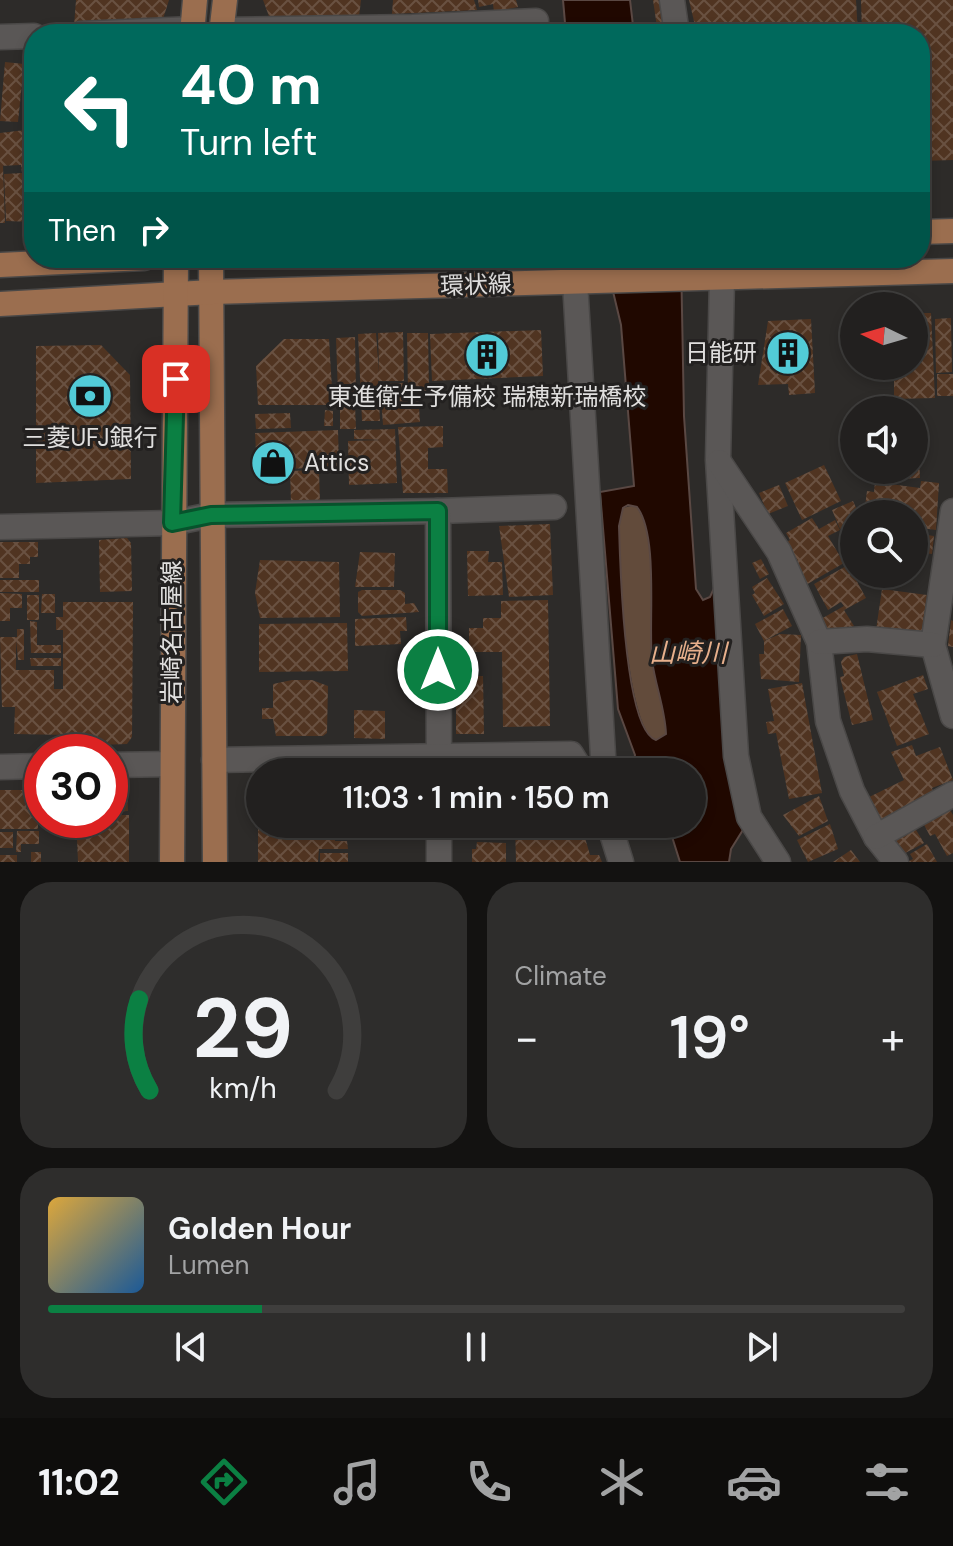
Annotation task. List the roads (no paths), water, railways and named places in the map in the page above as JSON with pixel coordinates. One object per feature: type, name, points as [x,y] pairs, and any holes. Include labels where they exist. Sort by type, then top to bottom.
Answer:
[{"type":"main road","points":[[193,24],[195,0]]},
{"type":"main road","points":[[223,24],[225,0]]},
{"type":"main road","points":[[930,232],[953,231]]},
{"type":"main road","points":[[0,265],[24,264]]},
{"type":"main road","name":"岩崎名古屋線","points":[[172,862],[176,268]]},
{"type":"main road","points":[[211,268],[212,292]]},
{"type":"main road","name":"環状線","points":[[0,304],[212,292],[953,271]]},
{"type":"main road","name":"岩崎名古屋線","points":[[212,292],[215,862]]},
{"type":"street","points":[[672,0],[676,24]]},
{"type":"street","points":[[453,24],[536,18]]},
{"type":"street","points":[[0,37],[24,36]]},
{"type":"street","points":[[710,278],[736,756],[749,817],[778,862]]},
{"type":"street","points":[[580,282],[603,758]]},
{"type":"street","points":[[718,460],[779,552],[819,642],[828,721],[852,791],[876,837],[896,862]]},
{"type":"street","points":[[0,527],[172,523],[211,515],[554,507]]},
{"type":"street","points":[[438,511],[438,758]]},
{"type":"street","points":[[953,514],[933,645],[953,716]]},
{"type":"street","points":[[819,642],[867,639],[933,645]]},
{"type":"street","points":[[518,758],[571,754],[573,758]]},
{"type":"street","points":[[214,760],[246,761]]},
{"type":"street","points":[[128,765],[172,764]]},
{"type":"street","points":[[0,767],[24,766]]},
{"type":"street","points":[[876,837],[953,794]]},
{"type":"street","points":[[439,838],[439,862]]},
{"type":"street","points":[[613,838],[621,862]]},
{"type":"water","points":[[563,0],[630,0],[633,24],[565,24]]},
{"type":"water","name":"山崎川","points":[[607,268],[681,268],[684,416],[696,589],[703,600],[710,597],[715,586],[746,825],[731,849],[729,862],[680,862],[672,838],[706,838],[706,758],[634,758],[618,709],[600,492],[634,486],[621,325]],"holes":[[[628,505],[637,507],[648,538],[652,660],[666,734],[656,740],[645,729],[630,677],[619,526],[623,508]]]},
{"type":"place","name":"日能研","points":[[788,353]]},
{"type":"place","name":"東進衛生予備校 瑞穂新瑞橋校","points":[[487,355]]},
{"type":"place","name":"三菱UFJ銀行","points":[[90,396]]},
{"type":"place","name":"Attics","points":[[273,463]]}]
